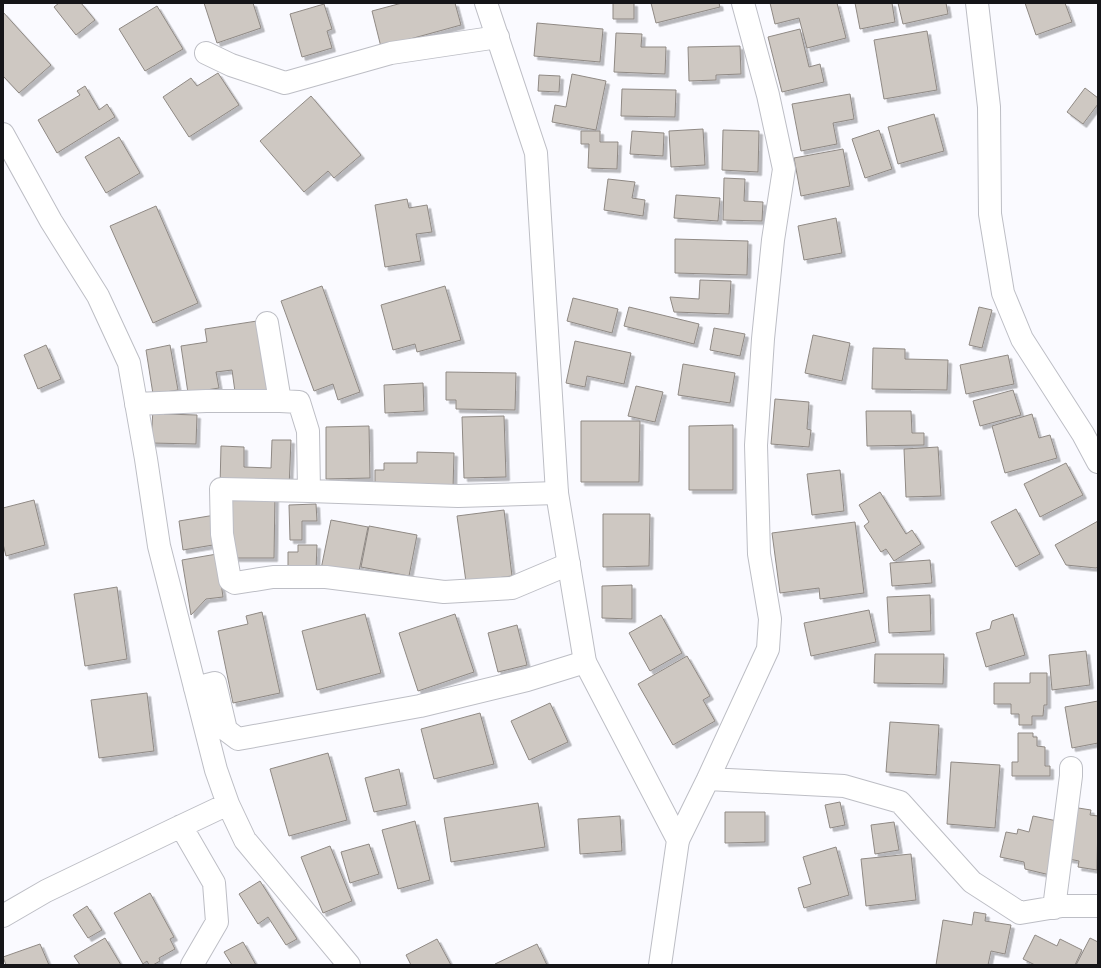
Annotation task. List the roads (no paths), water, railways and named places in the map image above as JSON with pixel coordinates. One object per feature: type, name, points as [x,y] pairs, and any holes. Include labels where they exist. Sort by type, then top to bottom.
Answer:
[{"type":"street","points":[[486,3],[536,153],[556,493],[585,662],[678,840]]},
{"type":"street","points":[[660,965],[678,840],[768,649],[770,619],[759,554],[756,445],[772,248],[784,169],[768,95],[743,3]]},
{"type":"street","points":[[977,3],[989,107],[990,214],[1003,293],[1022,340],[1083,434],[1098,462]]},
{"type":"street","points":[[206,53],[231,65],[285,83],[391,53],[498,37]]},
{"type":"street","points":[[3,134],[51,221],[98,296],[129,363],[159,546],[216,770],[228,804],[245,840],[349,965]]},
{"type":"street","points":[[267,323],[280,401]]},
{"type":"street","points":[[136,404],[206,401],[299,402],[308,431],[309,491]]},
{"type":"street","points":[[556,493],[458,496],[221,489],[222,534],[230,580],[235,583],[273,577],[326,577],[444,592],[512,588],[569,564]]},
{"type":"street","points":[[195,688],[215,683],[226,730],[238,739],[420,706],[527,680],[585,662]]},
{"type":"street","points":[[1054,908],[1071,776],[1070,768]]},
{"type":"street","points":[[708,779],[844,786],[900,802],[972,882],[1020,913],[1062,906],[1098,906]]},
{"type":"street","points":[[3,916],[46,891],[228,804]]},
{"type":"street","points":[[181,826],[214,883],[217,922],[192,965]]}]
